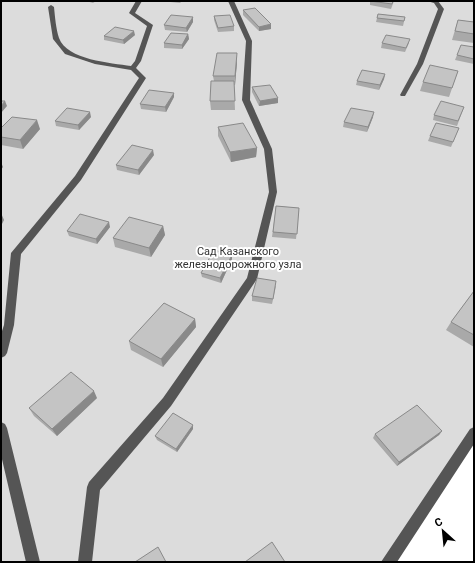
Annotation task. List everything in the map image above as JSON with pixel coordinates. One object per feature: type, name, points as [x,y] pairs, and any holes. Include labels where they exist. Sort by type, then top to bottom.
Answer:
[{"type":"street","points":[[133,68],[138,61],[150,25],[132,13],[139,1]]},
{"type":"street","points":[[85,562],[94,487],[167,402],[252,279],[273,192],[268,149],[246,100],[248,41],[231,1]]},
{"type":"street","points":[[403,95],[411,83],[441,9],[436,2],[430,1]]},
{"type":"street","points":[[1,353],[9,325],[16,253],[78,178],[143,78],[133,68],[95,62],[67,53],[56,39],[51,6]]},
{"type":"street","points":[[1,428],[33,562]]},
{"type":"street","points":[[388,562],[474,433]]},
{"type":"green space","name":"Сад Казанского железнодорожного узла","points":[[1,1],[474,1],[474,433],[388,562],[1,562]]},
{"type":"building","points":[[370,1],[393,1],[392,4]]},
{"type":"building","points":[[255,8],[271,24],[259,27],[243,10]]},
{"type":"building","points":[[378,14],[405,17],[404,21],[377,18]]},
{"type":"building","points":[[171,15],[193,17],[186,28],[164,25]]},
{"type":"building","points":[[230,15],[234,26],[218,28],[214,16]]},
{"type":"building","points":[[458,20],[474,22],[474,34],[455,31]]},
{"type":"building","points":[[115,27],[134,31],[123,40],[104,36]]},
{"type":"building","points":[[171,33],[188,34],[182,45],[164,43]]},
{"type":"building","points":[[386,35],[410,39],[406,48],[382,43]]},
{"type":"building","points":[[461,45],[474,47],[474,59],[457,55]]},
{"type":"building","points":[[217,53],[237,53],[235,76],[213,76]]},
{"type":"building","points":[[430,65],[458,71],[452,88],[423,82]]},
{"type":"building","points":[[362,70],[385,74],[380,85],[357,81]]},
{"type":"building","points":[[211,81],[234,81],[235,101],[210,101]]},
{"type":"building","points":[[270,85],[278,98],[260,101],[252,87]]},
{"type":"building","points":[[149,90],[174,93],[165,107],[140,104]]},
{"type":"building","points":[[441,101],[464,107],[458,121],[434,115]]},
{"type":"building","points":[[67,108],[90,112],[78,125],[55,121]]},
{"type":"building","points":[[351,108],[374,112],[368,127],[344,122]]},
{"type":"building","points":[[12,117],[37,120],[20,140],[1,137],[1,128]]},
{"type":"building","points":[[243,123],[257,148],[230,152],[218,127]]},
{"type":"building","points":[[436,123],[459,128],[453,142],[430,136]]},
{"type":"building","points":[[132,145],[153,150],[138,170],[116,165]]},
{"type":"building","points":[[276,206],[299,208],[297,234],[273,232]]},
{"type":"building","points":[[80,214],[109,222],[96,239],[67,231]]},
{"type":"building","points":[[129,217],[163,226],[149,248],[113,238]]},
{"type":"building","points":[[214,250],[232,255],[220,278],[201,273]]},
{"type":"building","points":[[257,278],[276,281],[273,299],[252,296]]},
{"type":"building","points":[[474,291],[474,335],[451,322]]},
{"type":"building","points":[[164,303],[195,319],[161,359],[129,341]]},
{"type":"building","points":[[71,372],[94,391],[52,429],[29,408]]},
{"type":"building","points":[[417,405],[442,431],[399,462],[375,434]]},
{"type":"building","points":[[173,413],[193,425],[176,449],[155,436]]},
{"type":"building","points":[[272,542],[285,562],[245,562]]},
{"type":"building","points":[[158,547],[166,562],[135,562]]}]
